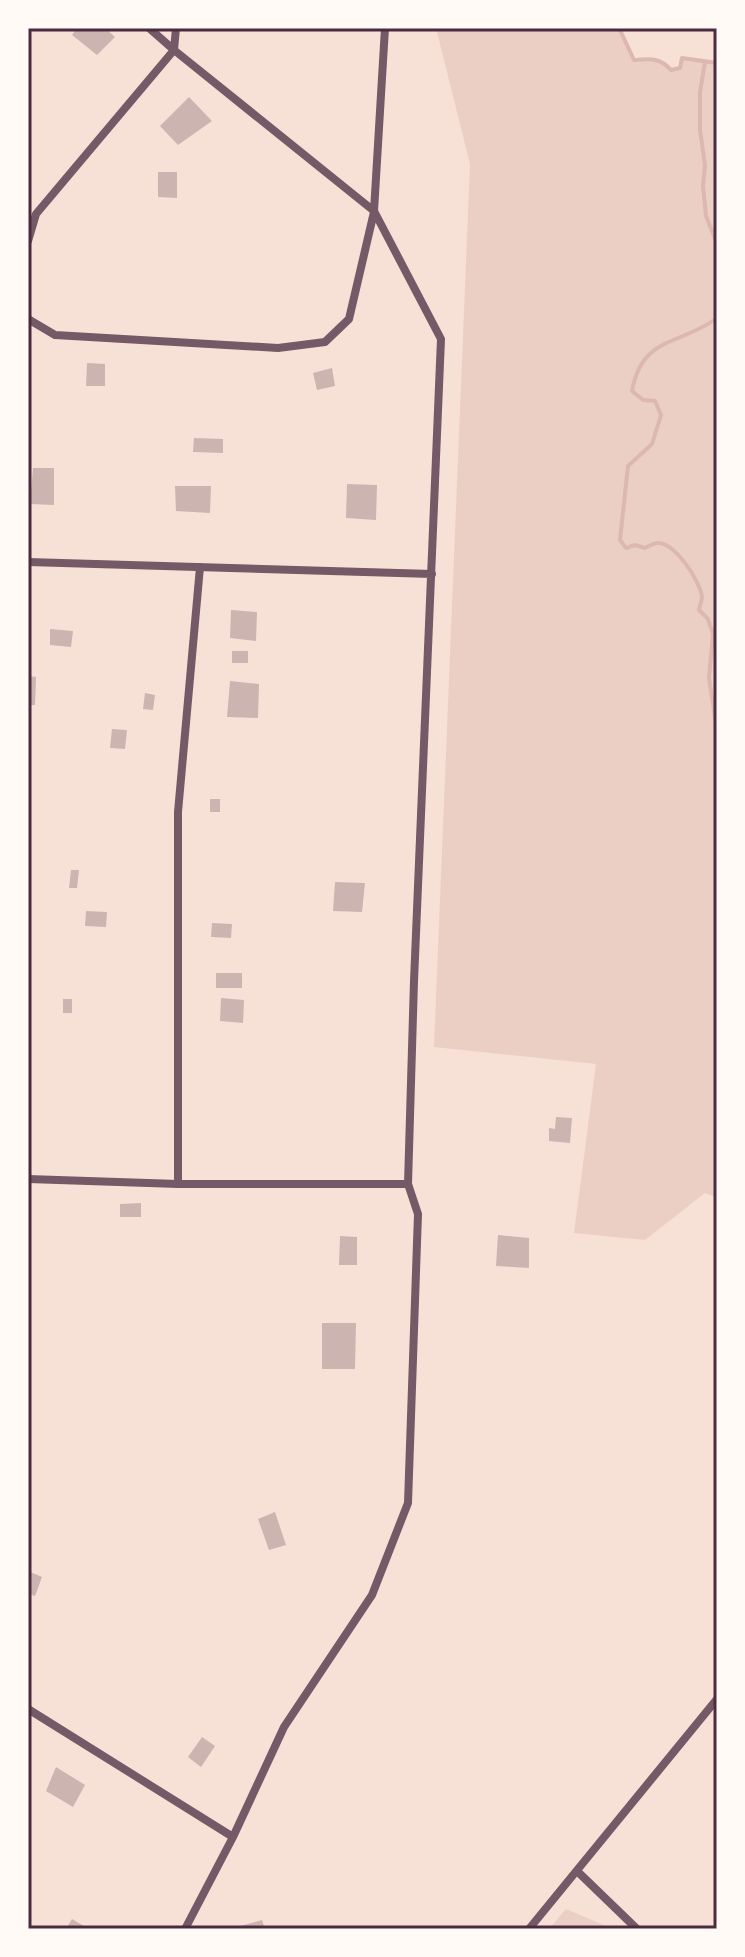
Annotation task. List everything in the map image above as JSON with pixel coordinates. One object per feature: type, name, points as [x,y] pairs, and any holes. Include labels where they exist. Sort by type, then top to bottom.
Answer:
[{"type":"street","points":[[149,28],[374,211],[441,339],[414,966],[408,1184],[418,1214],[408,1503],[372,1595],[284,1727],[233,1837],[185,1929]]},
{"type":"street","points":[[28,241],[36,214],[174,50],[176,28]]},
{"type":"street","points":[[28,319],[55,335],[278,348],[325,342],[349,319],[374,211],[385,28]]},
{"type":"street","points":[[28,562],[432,574]]},
{"type":"street","points":[[178,1184],[178,812],[200,567]]},
{"type":"street","points":[[28,1179],[178,1184],[408,1184]]},
{"type":"street","points":[[529,1929],[717,1699]]},
{"type":"street","points":[[28,1709],[233,1837]]},
{"type":"street","points":[[577,1871],[637,1929]]},
{"type":"shaded area","points":[[436,28],[619,28],[634,60],[654,60],[671,70],[680,68],[682,58],[717,63],[717,1198],[705,1193],[645,1240],[574,1233],[596,1064],[434,1047],[470,164]]},
{"type":"shaded area","points":[[566,1909],[613,1929],[549,1929]]},
{"type":"building","points":[[77,28],[105,28],[115,37],[97,55],[72,35]]},
{"type":"building","points":[[189,97],[212,121],[178,145],[160,126]]},
{"type":"building","points":[[158,172],[177,172],[177,198],[158,197]]},
{"type":"building","points":[[87,363],[105,364],[105,386],[86,386]]},
{"type":"building","points":[[332,368],[335,386],[317,390],[313,373]]},
{"type":"building","points":[[194,438],[223,439],[223,453],[193,452]]},
{"type":"building","points":[[33,468],[54,468],[54,505],[30,504]]},
{"type":"building","points":[[347,484],[377,485],[376,520],[346,518]]},
{"type":"building","points":[[175,486],[211,486],[210,513],[176,511]]},
{"type":"building","points":[[231,610],[257,612],[256,641],[230,638]]},
{"type":"building","points":[[50,629],[73,631],[71,647],[50,645]]},
{"type":"building","points":[[232,651],[248,651],[248,663],[232,663]]},
{"type":"building","points":[[28,676],[36,677],[35,705],[28,705]]},
{"type":"building","points":[[230,681],[259,684],[258,718],[227,717]]},
{"type":"building","points":[[145,693],[155,695],[153,710],[143,709]]},
{"type":"building","points":[[112,729],[127,730],[125,749],[110,748]]},
{"type":"building","points":[[210,799],[220,799],[220,812],[210,812]]},
{"type":"building","points":[[71,870],[79,870],[77,888],[69,888]]},
{"type":"building","points":[[335,882],[365,883],[362,912],[333,911]]},
{"type":"building","points":[[86,911],[107,912],[106,927],[85,926]]},
{"type":"building","points":[[212,923],[232,924],[231,938],[211,937]]},
{"type":"building","points":[[216,973],[242,973],[242,988],[216,988]]},
{"type":"building","points":[[221,998],[244,1000],[243,1023],[220,1021]]},
{"type":"building","points":[[63,999],[72,999],[72,1013],[63,1013]]},
{"type":"building","points":[[556,1117],[572,1118],[570,1143],[549,1141],[549,1128],[555,1129]]},
{"type":"building","points":[[141,1203],[141,1217],[120,1217],[120,1204]]},
{"type":"building","points":[[498,1235],[529,1238],[529,1268],[496,1266]]},
{"type":"building","points":[[340,1236],[357,1237],[357,1265],[339,1265]]},
{"type":"building","points":[[322,1323],[356,1323],[355,1369],[322,1369]]},
{"type":"building","points":[[275,1512],[286,1545],[269,1550],[258,1519]]},
{"type":"building","points":[[28,1571],[42,1577],[35,1596],[28,1594]]},
{"type":"building","points":[[202,1737],[215,1746],[201,1767],[188,1757]]},
{"type":"building","points":[[56,1767],[85,1785],[73,1807],[46,1791]]},
{"type":"building","points":[[72,1919],[89,1929],[66,1929]]},
{"type":"building","points":[[262,1920],[265,1929],[233,1928]]},
{"type":"waterway","points":[[619,28],[634,60],[658,61],[671,70],[680,68],[682,58],[717,63]]},
{"type":"waterway","points":[[705,62],[700,92],[700,130],[705,165],[703,186],[706,216],[717,244]]},
{"type":"waterway","points":[[717,318],[664,344],[644,360],[637,373],[632,391],[643,400],[655,401],[661,415],[652,444],[628,466],[620,540],[626,548],[664,544],[679,555],[697,582],[702,597],[699,610],[708,619],[713,634],[709,678],[717,731]]}]
